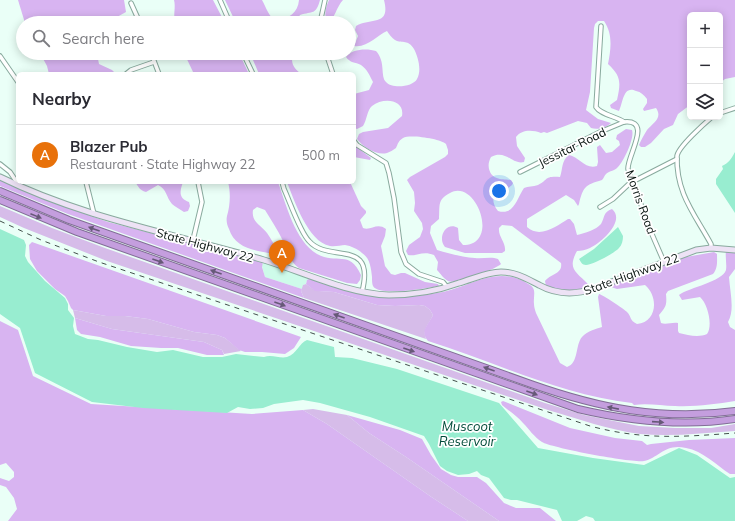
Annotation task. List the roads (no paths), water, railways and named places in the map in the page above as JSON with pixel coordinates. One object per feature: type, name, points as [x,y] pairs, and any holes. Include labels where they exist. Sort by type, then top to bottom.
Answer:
[{"type":"highway","points":[[0,191],[75,222],[580,400],[618,409],[662,414],[696,414],[735,411]]},
{"type":"highway","points":[[0,200],[36,216],[99,240],[578,409],[622,418],[662,422],[696,423],[735,419]]},
{"type":"main road","name":"State Highway 22","points":[[0,177],[20,187],[94,214],[269,262],[362,292],[380,294],[406,294],[447,287],[485,275],[501,272],[517,275],[556,292],[575,293],[593,289],[696,250],[711,248],[735,250]]},
{"type":"street","points":[[220,0],[227,16]]},
{"type":"street","points":[[322,16],[325,0]]},
{"type":"street","points":[[131,3],[137,16]]},
{"type":"street","name":"Morris Road","points":[[601,26],[596,107],[599,111],[616,117],[624,122],[635,124],[638,130],[638,138],[627,164],[632,182],[664,262]]},
{"type":"street","points":[[0,56],[16,79]]},
{"type":"street","points":[[247,60],[252,72]]},
{"type":"street","points":[[328,60],[332,72]]},
{"type":"street","points":[[128,72],[154,62],[158,72]]},
{"type":"street","points":[[723,112],[735,108]]},
{"type":"street","points":[[709,120],[677,153],[677,159],[679,184],[683,195],[708,238],[711,248]]},
{"type":"street","name":"Jessitar Road","points":[[520,172],[600,132],[624,122]]},
{"type":"street","points":[[356,144],[386,163],[394,198],[401,252],[406,264],[419,274],[442,282],[447,287]]},
{"type":"street","points":[[600,207],[613,199],[630,183],[677,159]]},
{"type":"street","points":[[0,164],[10,172],[16,181]]},
{"type":"street","points":[[86,184],[94,214]]},
{"type":"street","points":[[193,240],[202,202],[198,184]]},
{"type":"street","points":[[283,184],[299,224],[308,241],[317,248],[349,254],[357,257],[361,262],[366,278],[362,292]]},
{"type":"water","points":[[735,152],[735,213],[716,184],[716,179],[723,169],[722,166],[730,160]]},
{"type":"water","points":[[618,227],[623,236],[621,245],[617,250],[593,263],[586,265],[582,263],[579,259],[594,249]]},
{"type":"water","name":"Muscoot Reservoir","points":[[0,229],[24,240],[26,245],[25,256],[28,262],[45,281],[65,298],[68,304],[68,310],[74,318],[73,326],[75,334],[88,339],[127,347],[157,352],[173,350],[203,357],[222,357],[236,354],[264,357],[287,357],[293,354],[304,341],[307,340],[334,347],[335,357],[352,358],[397,369],[499,403],[538,448],[644,465],[679,448],[697,455],[730,478],[735,477],[735,521],[595,521],[593,518],[586,516],[577,521],[562,521],[557,510],[504,498],[489,478],[481,475],[477,471],[469,474],[458,475],[447,471],[440,466],[424,436],[370,417],[320,403],[303,400],[274,404],[263,408],[250,409],[238,407],[227,413],[143,408],[92,402],[35,373],[20,328],[0,314]]},
{"type":"railway","points":[[0,221],[41,240],[99,262],[590,426],[627,434],[662,436],[697,436],[735,433]]},
{"type":"place","name":"Blazer Pub","points":[[282,273]]}]
